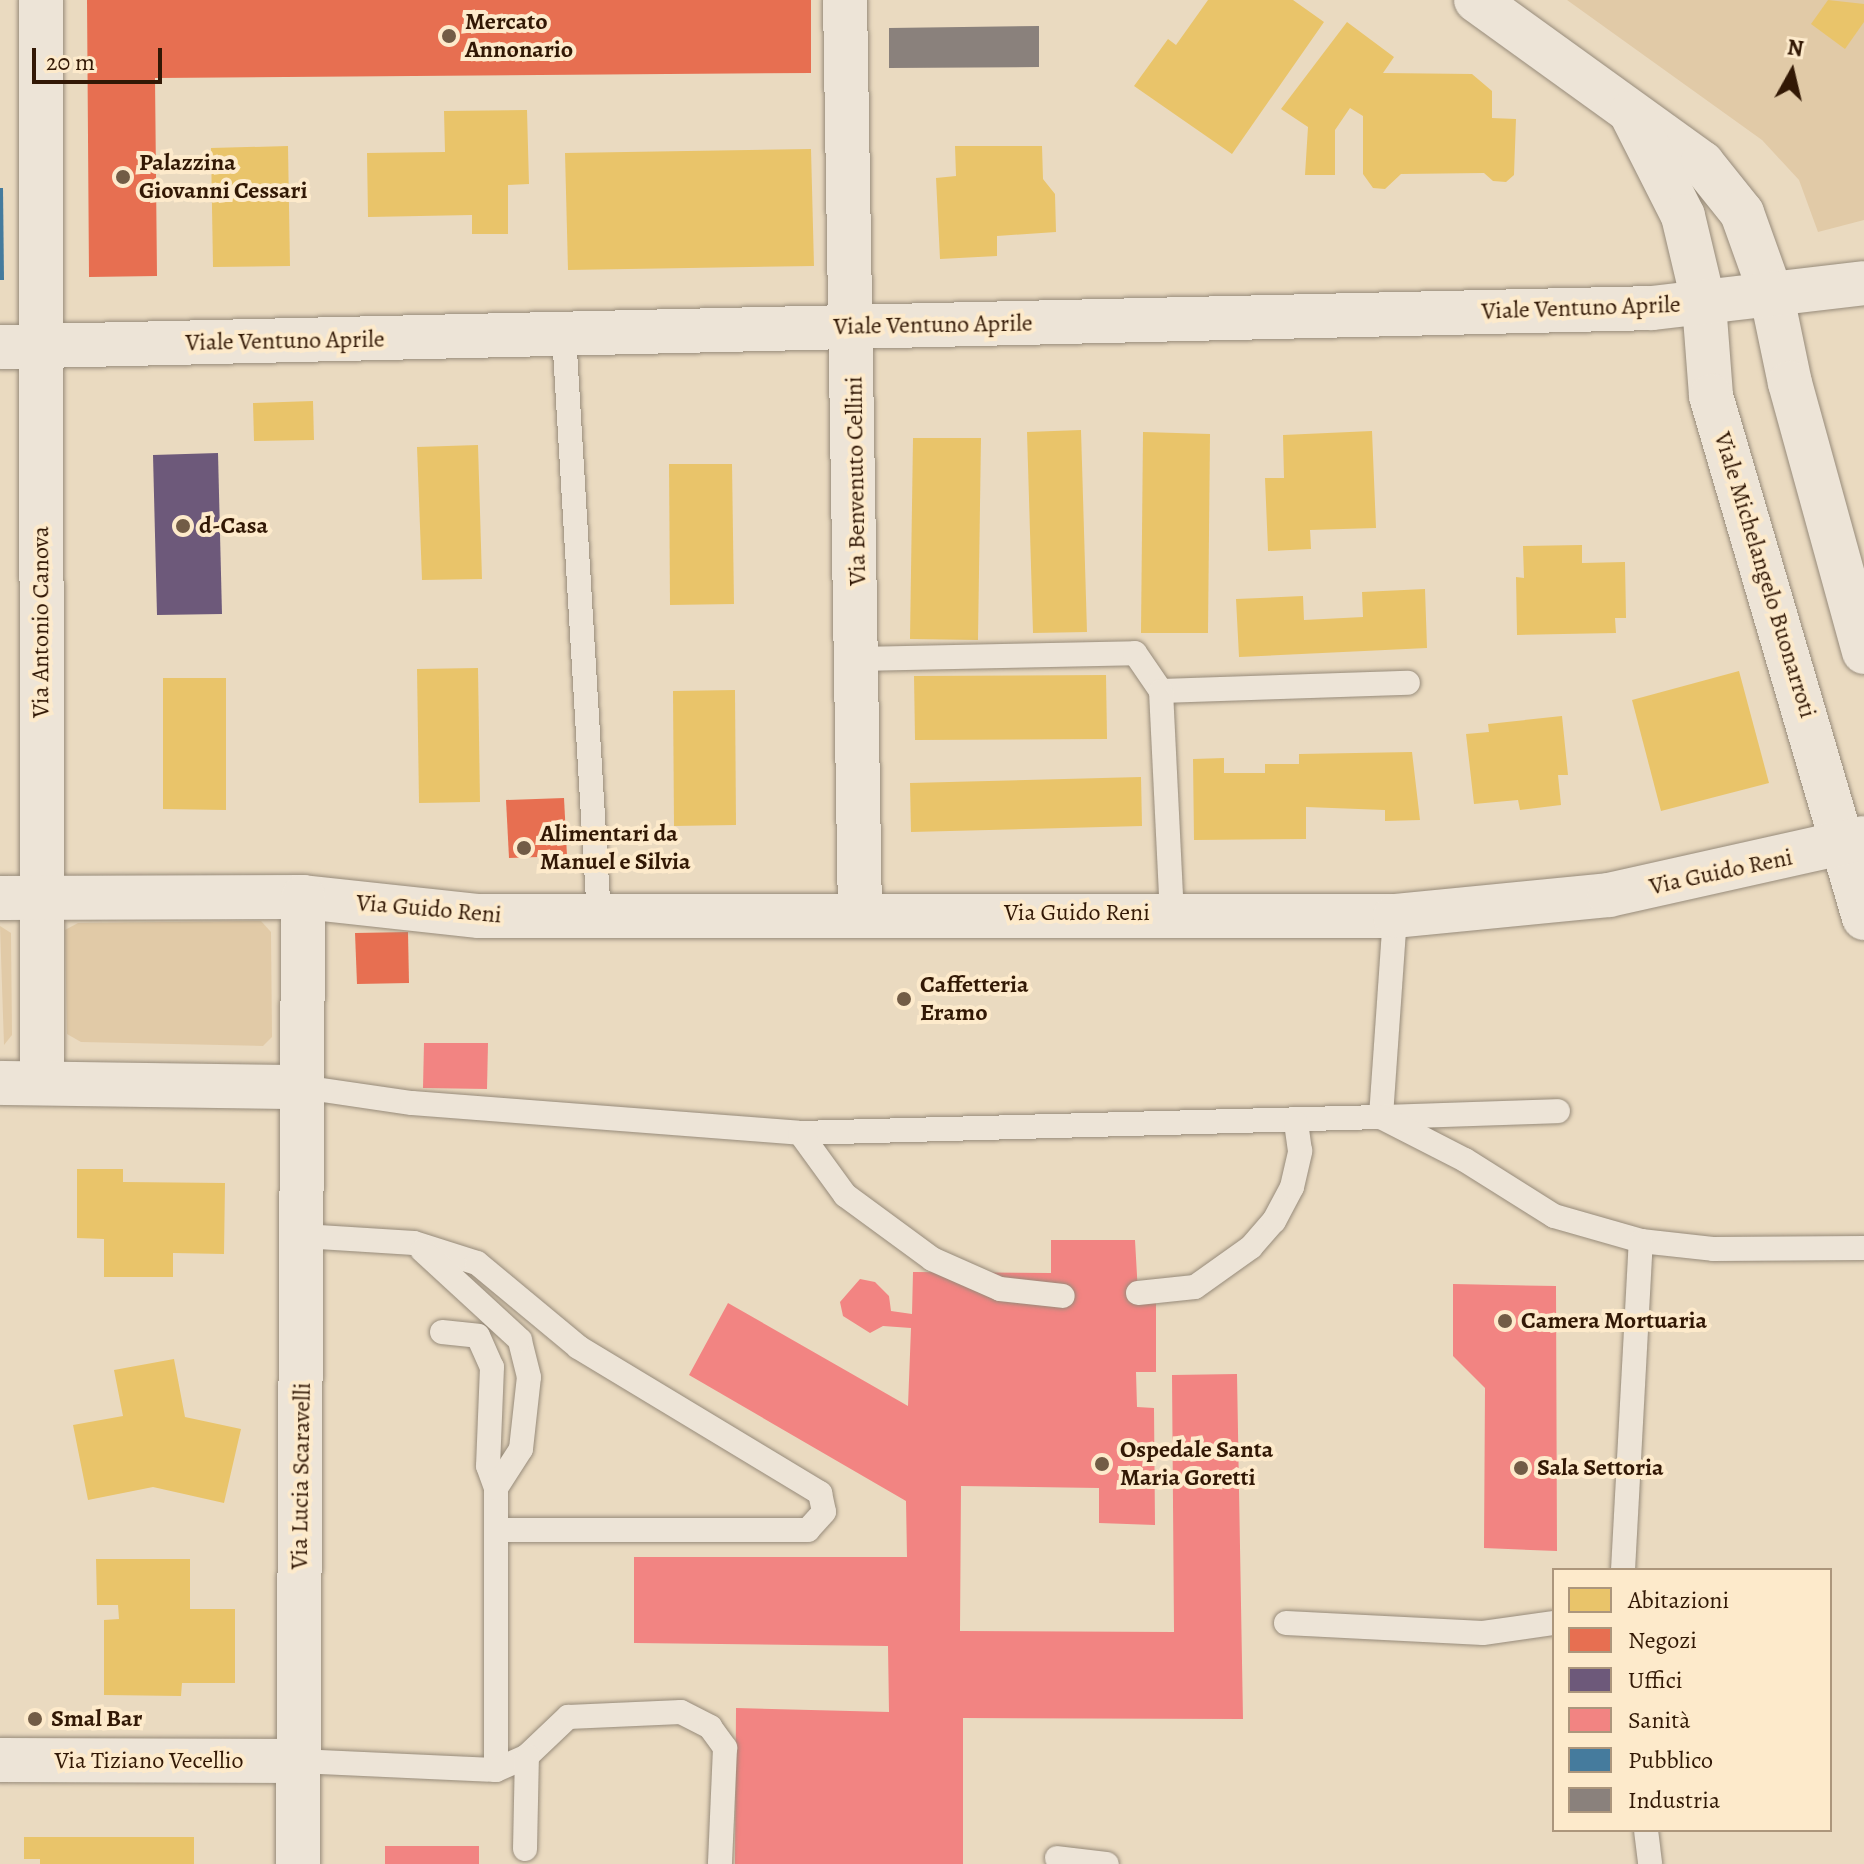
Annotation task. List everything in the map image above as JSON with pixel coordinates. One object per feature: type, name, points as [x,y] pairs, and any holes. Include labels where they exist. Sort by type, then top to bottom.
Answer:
[{"type":"street","name":"Via Antonio Canova","points":[[21,1082],[44,897],[20,347],[41,0]]},
{"type":"street","name":"Via Benvenuto Cellini","points":[[845,0],[853,327],[860,914]]},
{"type":"street","points":[[1476,0],[1724,185],[1742,213],[1772,297],[1790,383],[1864,652]]},
{"type":"street","name":"Viale Michelangelo Buonarroti","points":[[1631,113],[1683,216],[1704,304],[1711,396],[1854,840],[1864,918]]},
{"type":"street","name":"Viale Ventuno Aprile","points":[[20,347],[1704,304],[1864,283]]},
{"type":"street","name":"Via Guido Reni","points":[[0,898],[303,897],[479,916],[1172,913],[1395,916],[1636,890],[1854,840]]},
{"type":"street","name":"Via Lucia Scaravelli","points":[[298,1864],[303,897]]},
{"type":"street","points":[[21,1082],[302,1087]]},
{"type":"street","name":"Via Tiziano Vecellio","points":[[0,1760],[298,1761]]},
{"type":"lane","points":[[564,334],[599,916]]},
{"type":"lane","points":[[858,659],[1135,653],[1161,691],[1172,913]]},
{"type":"lane","points":[[1161,691],[1408,683]]},
{"type":"lane","points":[[1381,1117],[1395,916]]},
{"type":"lane","points":[[302,1087],[412,1103],[800,1133],[1296,1123],[1558,1111]]},
{"type":"lane","points":[[1381,1117],[1465,1160],[1554,1216],[1641,1241],[1713,1249],[1864,1248]]},
{"type":"lane","points":[[1138,1293],[1195,1287],[1251,1247],[1274,1221],[1292,1187],[1300,1151],[1296,1123]]},
{"type":"lane","points":[[800,1133],[845,1195],[932,1259],[1000,1289],[1063,1296]]},
{"type":"lane","points":[[303,1236],[414,1243],[477,1263],[578,1347],[820,1493],[824,1512],[808,1530],[496,1530]]},
{"type":"lane","points":[[1623,1568],[1641,1241]]},
{"type":"lane","points":[[414,1243],[520,1340],[529,1377],[521,1449],[496,1488]]},
{"type":"lane","points":[[442,1332],[460,1330],[478,1336],[492,1367],[488,1466],[496,1488],[496,1770]]},
{"type":"lane","points":[[1286,1623],[1483,1633],[1552,1623]]},
{"type":"lane","points":[[298,1761],[496,1770],[527,1756],[568,1717],[681,1712],[710,1727],[725,1748],[720,1864]]},
{"type":"lane","points":[[525,1849],[527,1756]]},
{"type":"lane","points":[[1646,1832],[1650,1864]]},
{"type":"lane","points":[[1057,1858],[1107,1864]]},
{"type":"shaded area","points":[[1567,0],[1864,0],[1864,220],[1818,232],[1799,180],[1762,140]]},
{"type":"shaded area","points":[[261,921],[271,932],[272,1037],[263,1046],[81,1042],[67,1034],[65,930],[78,923]]},
{"type":"shaded area","points":[[0,926],[11,933],[12,1035],[4,1045]]},
{"type":"building: Abitazioni","points":[[1208,0],[1293,0],[1324,22],[1232,154],[1134,86],[1168,39],[1176,45]]},
{"type":"building: Abitazioni","points":[[1828,0],[1864,4],[1864,22],[1845,49],[1811,24]]},
{"type":"building: Abitazioni","points":[[1347,22],[1394,57],[1383,73],[1472,74],[1492,91],[1492,118],[1516,119],[1514,175],[1506,182],[1493,181],[1484,173],[1401,174],[1385,189],[1373,188],[1363,174],[1363,116],[1350,108],[1335,130],[1335,175],[1305,175],[1308,127],[1281,109]]},
{"type":"building: Abitazioni","points":[[527,110],[529,184],[508,185],[508,234],[472,234],[472,215],[368,217],[367,153],[445,152],[444,111]]},
{"type":"building: Abitazioni","points":[[288,146],[290,266],[213,267],[211,148]]},
{"type":"building: Abitazioni","points":[[955,146],[1042,146],[1043,179],[1055,194],[1056,232],[997,236],[997,256],[940,259],[936,178],[956,176]]},
{"type":"building: Abitazioni","points":[[811,149],[814,266],[568,270],[565,153]]},
{"type":"building: Abitazioni","points":[[313,401],[314,440],[254,441],[253,403]]},
{"type":"building: Abitazioni","points":[[1081,430],[1087,632],[1033,633],[1027,432]]},
{"type":"building: Abitazioni","points":[[1372,431],[1376,528],[1310,530],[1311,549],[1268,551],[1265,478],[1284,478],[1283,435]]},
{"type":"building: Abitazioni","points":[[1143,432],[1210,434],[1208,633],[1141,633]]},
{"type":"building: Abitazioni","points":[[913,438],[981,438],[978,640],[910,639]]},
{"type":"building: Abitazioni","points":[[478,445],[482,579],[422,580],[417,447]]},
{"type":"building: Abitazioni","points":[[669,464],[732,464],[734,604],[670,605]]},
{"type":"building: Abitazioni","points":[[1582,545],[1582,563],[1625,562],[1626,618],[1615,618],[1616,633],[1517,635],[1516,577],[1524,578],[1523,546]]},
{"type":"building: Abitazioni","points":[[1425,589],[1427,648],[1239,657],[1236,599],[1303,596],[1304,620],[1363,617],[1362,592]]},
{"type":"building: Abitazioni","points":[[478,668],[480,802],[419,803],[417,669]]},
{"type":"building: Abitazioni","points":[[1739,671],[1769,783],[1661,811],[1632,700]]},
{"type":"building: Abitazioni","points":[[1106,675],[1107,739],[915,740],[914,676]]},
{"type":"building: Abitazioni","points":[[163,678],[226,678],[226,810],[163,809]]},
{"type":"building: Abitazioni","points":[[735,690],[736,825],[674,826],[673,691]]},
{"type":"building: Abitazioni","points":[[1562,716],[1568,775],[1558,775],[1561,805],[1520,810],[1518,800],[1474,804],[1466,734],[1489,732],[1488,724]]},
{"type":"building: Abitazioni","points":[[1412,752],[1420,820],[1385,821],[1385,810],[1306,807],[1306,839],[1194,840],[1193,759],[1224,758],[1224,773],[1265,773],[1265,764],[1299,764],[1299,754]]},
{"type":"building: Abitazioni","points":[[1141,777],[1142,826],[911,832],[910,783]]},
{"type":"building: Abitazioni","points":[[77,1169],[123,1169],[123,1182],[225,1183],[224,1254],[173,1253],[173,1277],[104,1277],[104,1239],[77,1238]]},
{"type":"building: Abitazioni","points":[[174,1359],[185,1417],[241,1429],[224,1503],[153,1487],[88,1500],[73,1425],[123,1416],[114,1370]]},
{"type":"building: Abitazioni","points":[[96,1559],[190,1559],[190,1609],[235,1609],[235,1683],[182,1683],[181,1696],[104,1695],[104,1620],[119,1619],[118,1605],[97,1605]]},
{"type":"building: Abitazioni","points":[[24,1837],[194,1837],[194,1864],[40,1864],[40,1859],[24,1859]]},
{"type":"building: Negozi","name":"Mercato Annonario","points":[[87,0],[811,0],[811,73],[155,78],[157,276],[89,277]]},
{"type":"building: Negozi","points":[[564,798],[567,856],[509,858],[506,800]]},
{"type":"building: Negozi","points":[[408,932],[409,983],[357,984],[355,933]]},
{"type":"building: Uffici","points":[[218,453],[222,614],[157,615],[153,455]]},
{"type":"building: Sanità","points":[[424,1043],[488,1043],[487,1089],[423,1088]]},
{"type":"building: Sanità","points":[[1051,1240],[1135,1240],[1138,1293],[1156,1302],[1156,1372],[1136,1372],[1137,1407],[1154,1408],[1155,1525],[1099,1523],[1099,1488],[961,1486],[960,1631],[1174,1632],[1172,1375],[1237,1374],[1243,1719],[963,1718],[963,1864],[735,1864],[736,1708],[889,1712],[888,1646],[634,1643],[634,1557],[907,1557],[906,1501],[689,1375],[728,1303],[908,1406],[911,1328],[883,1326],[870,1333],[843,1316],[840,1302],[860,1279],[875,1282],[889,1296],[891,1311],[912,1314],[913,1272],[1051,1273]]},
{"type":"building: Sanità","points":[[1453,1284],[1556,1286],[1557,1551],[1484,1548],[1485,1388],[1453,1356]]},
{"type":"building: Sanità","points":[[385,1846],[479,1846],[479,1864],[385,1864]]},
{"type":"building: Pubblico","points":[[0,188],[3,188],[4,280],[0,280]]},
{"type":"building: Industria","points":[[1039,26],[1039,67],[889,68],[889,28]]},
{"type":"place","name":"Mercato Annonario","points":[[449,36]]},
{"type":"place","name":"Palazzina Giovanni Cessari","points":[[123,177]]},
{"type":"place","name":"d-Casa","points":[[183,526]]},
{"type":"place","name":"Alimentari da Manuel e Silvia","points":[[524,848]]},
{"type":"place","name":"Caffetteria Eramo","points":[[904,999]]},
{"type":"place","name":"Camera Mortuaria","points":[[1505,1321]]},
{"type":"place","name":"Ospedale Santa Maria Goretti","points":[[1102,1464]]},
{"type":"place","name":"Sala Settoria","points":[[1521,1468]]},
{"type":"place","name":"Smal Bar","points":[[35,1719]]}]
